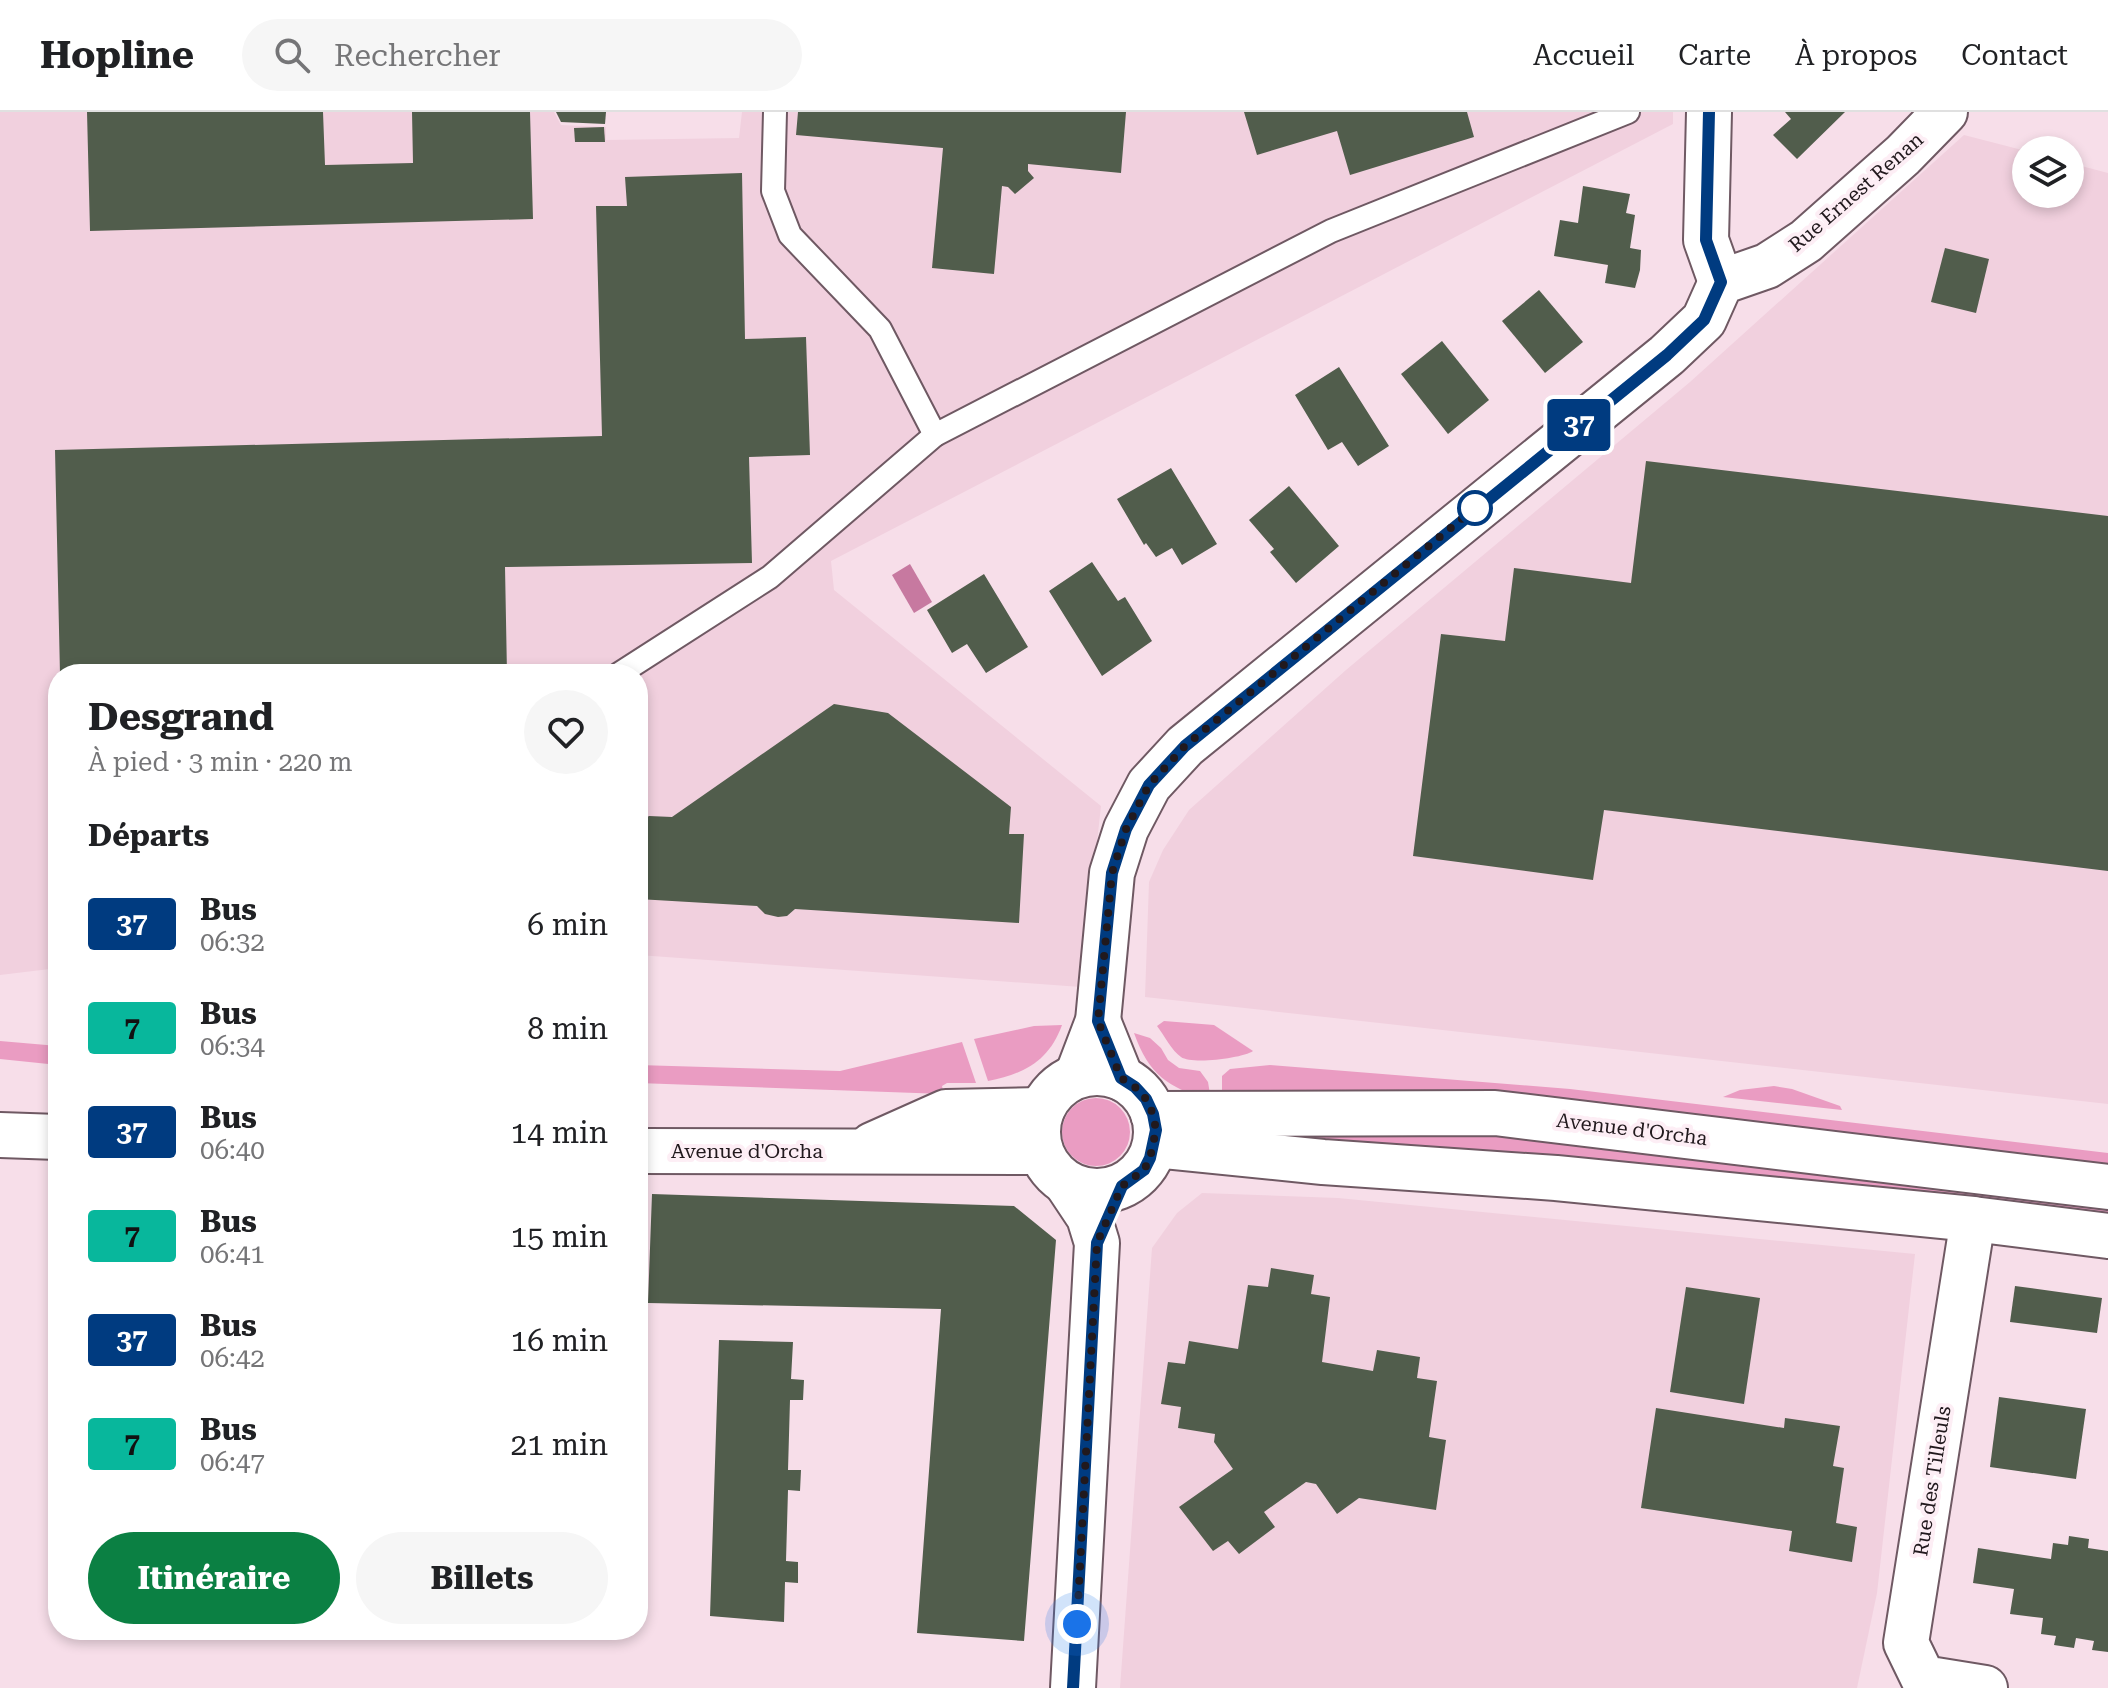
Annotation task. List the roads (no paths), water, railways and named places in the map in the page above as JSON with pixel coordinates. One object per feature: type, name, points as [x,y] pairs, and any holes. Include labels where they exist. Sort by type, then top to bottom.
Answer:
[{"type":"street","points":[[1077,1076],[1098,1021],[1112,873],[1126,829],[1149,785],[1185,746],[1667,355],[1704,320],[1721,282],[1706,240],[1709,112]]},
{"type":"street","name":"Rue Ernest Renan","points":[[1721,282],[1767,266],[1806,241],[1903,155],[1945,112]]},
{"type":"street","points":[[1098,1021],[1121,1078]]},
{"type":"street","points":[[1050,1148],[1085,1191],[1104,1191],[1122,1186],[1144,1170],[1154,1130],[1146,1099],[1121,1078],[1092,1073],[1077,1076],[1050,1096],[1050,1148],[1089,1217],[1097,1243],[1073,1688]]},
{"type":"street","name":"Avenue d'Orcha","points":[[648,1151],[857,1152],[946,1112],[1050,1148]]},
{"type":"street","name":"Avenue d'Orcha","points":[[1154,1130],[1495,1113],[2108,1187]]},
{"type":"street","points":[[1154,1130],[1323,1162],[1556,1178],[1973,1219],[2108,1236]]},
{"type":"street","points":[[0,1135],[48,1137]]},
{"type":"street","points":[[1097,1243],[1122,1186]]},
{"type":"street","name":"Rue des Tilleuls","points":[[1973,1219],[1906,1643],[1921,1683],[1985,1688]]},
{"type":"lane","points":[[775,112],[773,191],[790,235],[880,329],[935,435]]},
{"type":"lane","points":[[635,664],[770,577],[935,435],[1331,231],[1628,112]]}]
